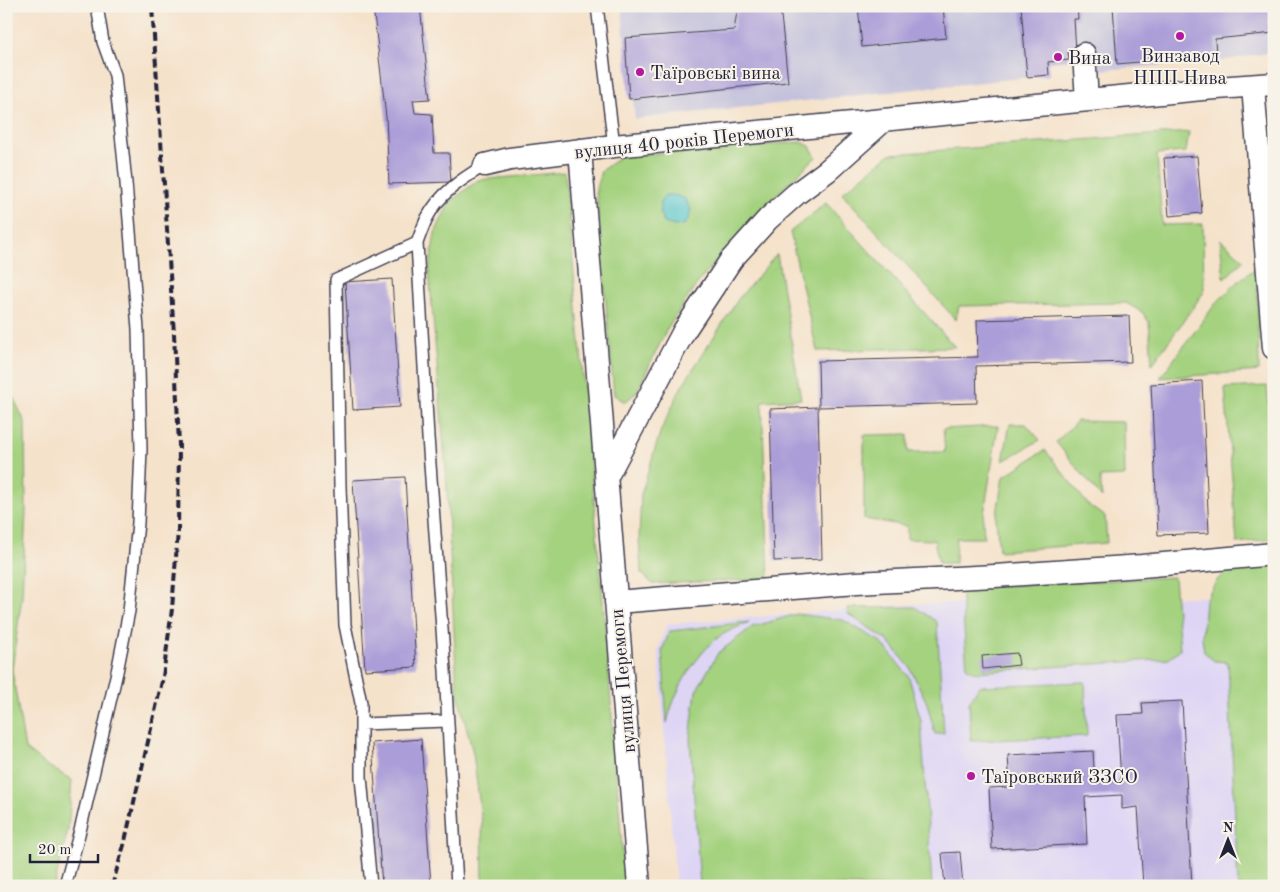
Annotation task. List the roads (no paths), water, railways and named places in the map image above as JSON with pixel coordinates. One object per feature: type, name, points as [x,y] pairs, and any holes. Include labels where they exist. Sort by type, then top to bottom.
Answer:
[{"type":"street","points":[[1084,54],[1087,100]]},
{"type":"street","name":"вулиця 40 років Перемоги","points":[[485,166],[510,159],[614,146],[1202,89],[1263,85]]},
{"type":"street","points":[[1263,85],[1274,348]]},
{"type":"street","points":[[607,477],[684,331],[731,260],[768,219],[796,194],[827,171],[884,120]]},
{"type":"street","name":"вулиця Перемоги","points":[[580,150],[639,886]]},
{"type":"street","points":[[616,602],[856,583],[1132,567],[1274,554]]},
{"type":"lane","points":[[65,886],[81,827],[117,672],[129,611],[138,523],[141,449],[138,329],[126,183],[115,74],[103,42],[97,6]]},
{"type":"lane","points":[[597,6],[614,146]]},
{"type":"lane","points":[[457,886],[417,243],[427,217],[442,196],[461,179],[485,166]]},
{"type":"lane","points":[[371,886],[360,777],[361,703],[345,625],[336,280],[417,243]]},
{"type":"lane","points":[[361,724],[448,721]]},
{"type":"water","points":[[665,195],[684,198],[691,209],[689,218],[684,225],[675,226],[664,223],[660,209]]},
{"type":"railway","points":[[112,886],[124,845],[163,677],[172,609],[178,531],[179,445],[174,334],[152,6]]},
{"type":"place","name":"Винзавод НПП Нива","points":[[1180,36]]},
{"type":"place","name":"Вина","points":[[1058,57]]},
{"type":"place","name":"Таїровські вина","points":[[640,72]]},
{"type":"place","name":"Таїровський ЗЗСО","points":[[971,776]]}]
